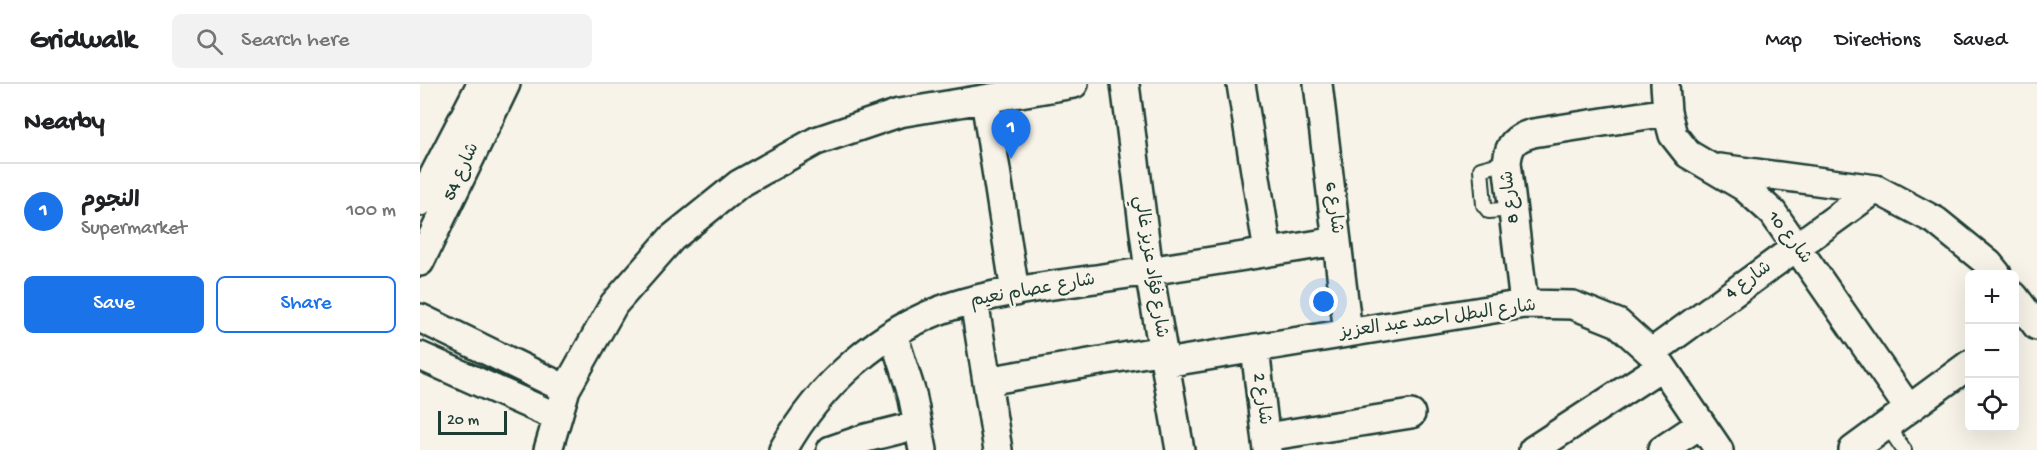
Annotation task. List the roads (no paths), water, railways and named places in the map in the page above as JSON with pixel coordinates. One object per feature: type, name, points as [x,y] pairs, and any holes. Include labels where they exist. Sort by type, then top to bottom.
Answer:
[{"type":"street","name":"شارع 54","points":[[420,202],[481,84]]},
{"type":"street","name":"شارع 54","points":[[420,262],[506,84]]},
{"type":"street","points":[[548,450],[566,389],[614,304],[672,238],[740,184],[816,141],[899,113],[1074,84]]},
{"type":"street","name":"شارع فؤاد عزيز غالي","points":[[1125,84],[1149,271],[1180,450]]},
{"type":"street","points":[[1241,84],[1268,252]]},
{"type":"street","name":"شارع 6","points":[[1318,84],[1348,333]]},
{"type":"street","name":"شارع 10","points":[[1665,84],[1667,112],[1673,135],[1688,154],[1744,187],[1773,213],[1909,409]]},
{"type":"street","points":[[985,99],[1015,292]]},
{"type":"street","name":"شارع 8","points":[[1524,304],[1507,162],[1509,148],[1518,137],[1667,112]]},
{"type":"street","points":[[1708,166],[1876,189],[1936,221],[1994,270]]},
{"type":"street","name":"شارع 4","points":[[1533,450],[1657,359],[1797,246],[1876,189]]},
{"type":"street","name":"شارع عصام نعيم","points":[[783,450],[798,423],[841,374],[893,334],[952,306],[1015,292],[1337,241]]},
{"type":"street","points":[[974,301],[998,450]]},
{"type":"street","name":"شارع البطل احمد عبد العزيز","points":[[987,381],[1164,357],[1255,348],[1524,304],[1573,305],[1618,323],[1657,359],[1719,450]]},
{"type":"street","points":[[420,318],[566,389]]},
{"type":"street","points":[[831,450],[866,438],[921,438],[903,364],[893,334]]},
{"type":"street","name":"شارع 2","points":[[1255,348],[1267,444]]},
{"type":"street","points":[[420,356],[557,417]]},
{"type":"street","points":[[1853,450],[1965,368]]},
{"type":"street","points":[[1267,444],[1328,439],[1411,414]]},
{"type":"street","points":[[1662,450],[1701,424]]},
{"type":"lane","points":[[1887,425],[1904,450]]},
{"type":"place","name":"النجوم","points":[[1011,159]]}]
